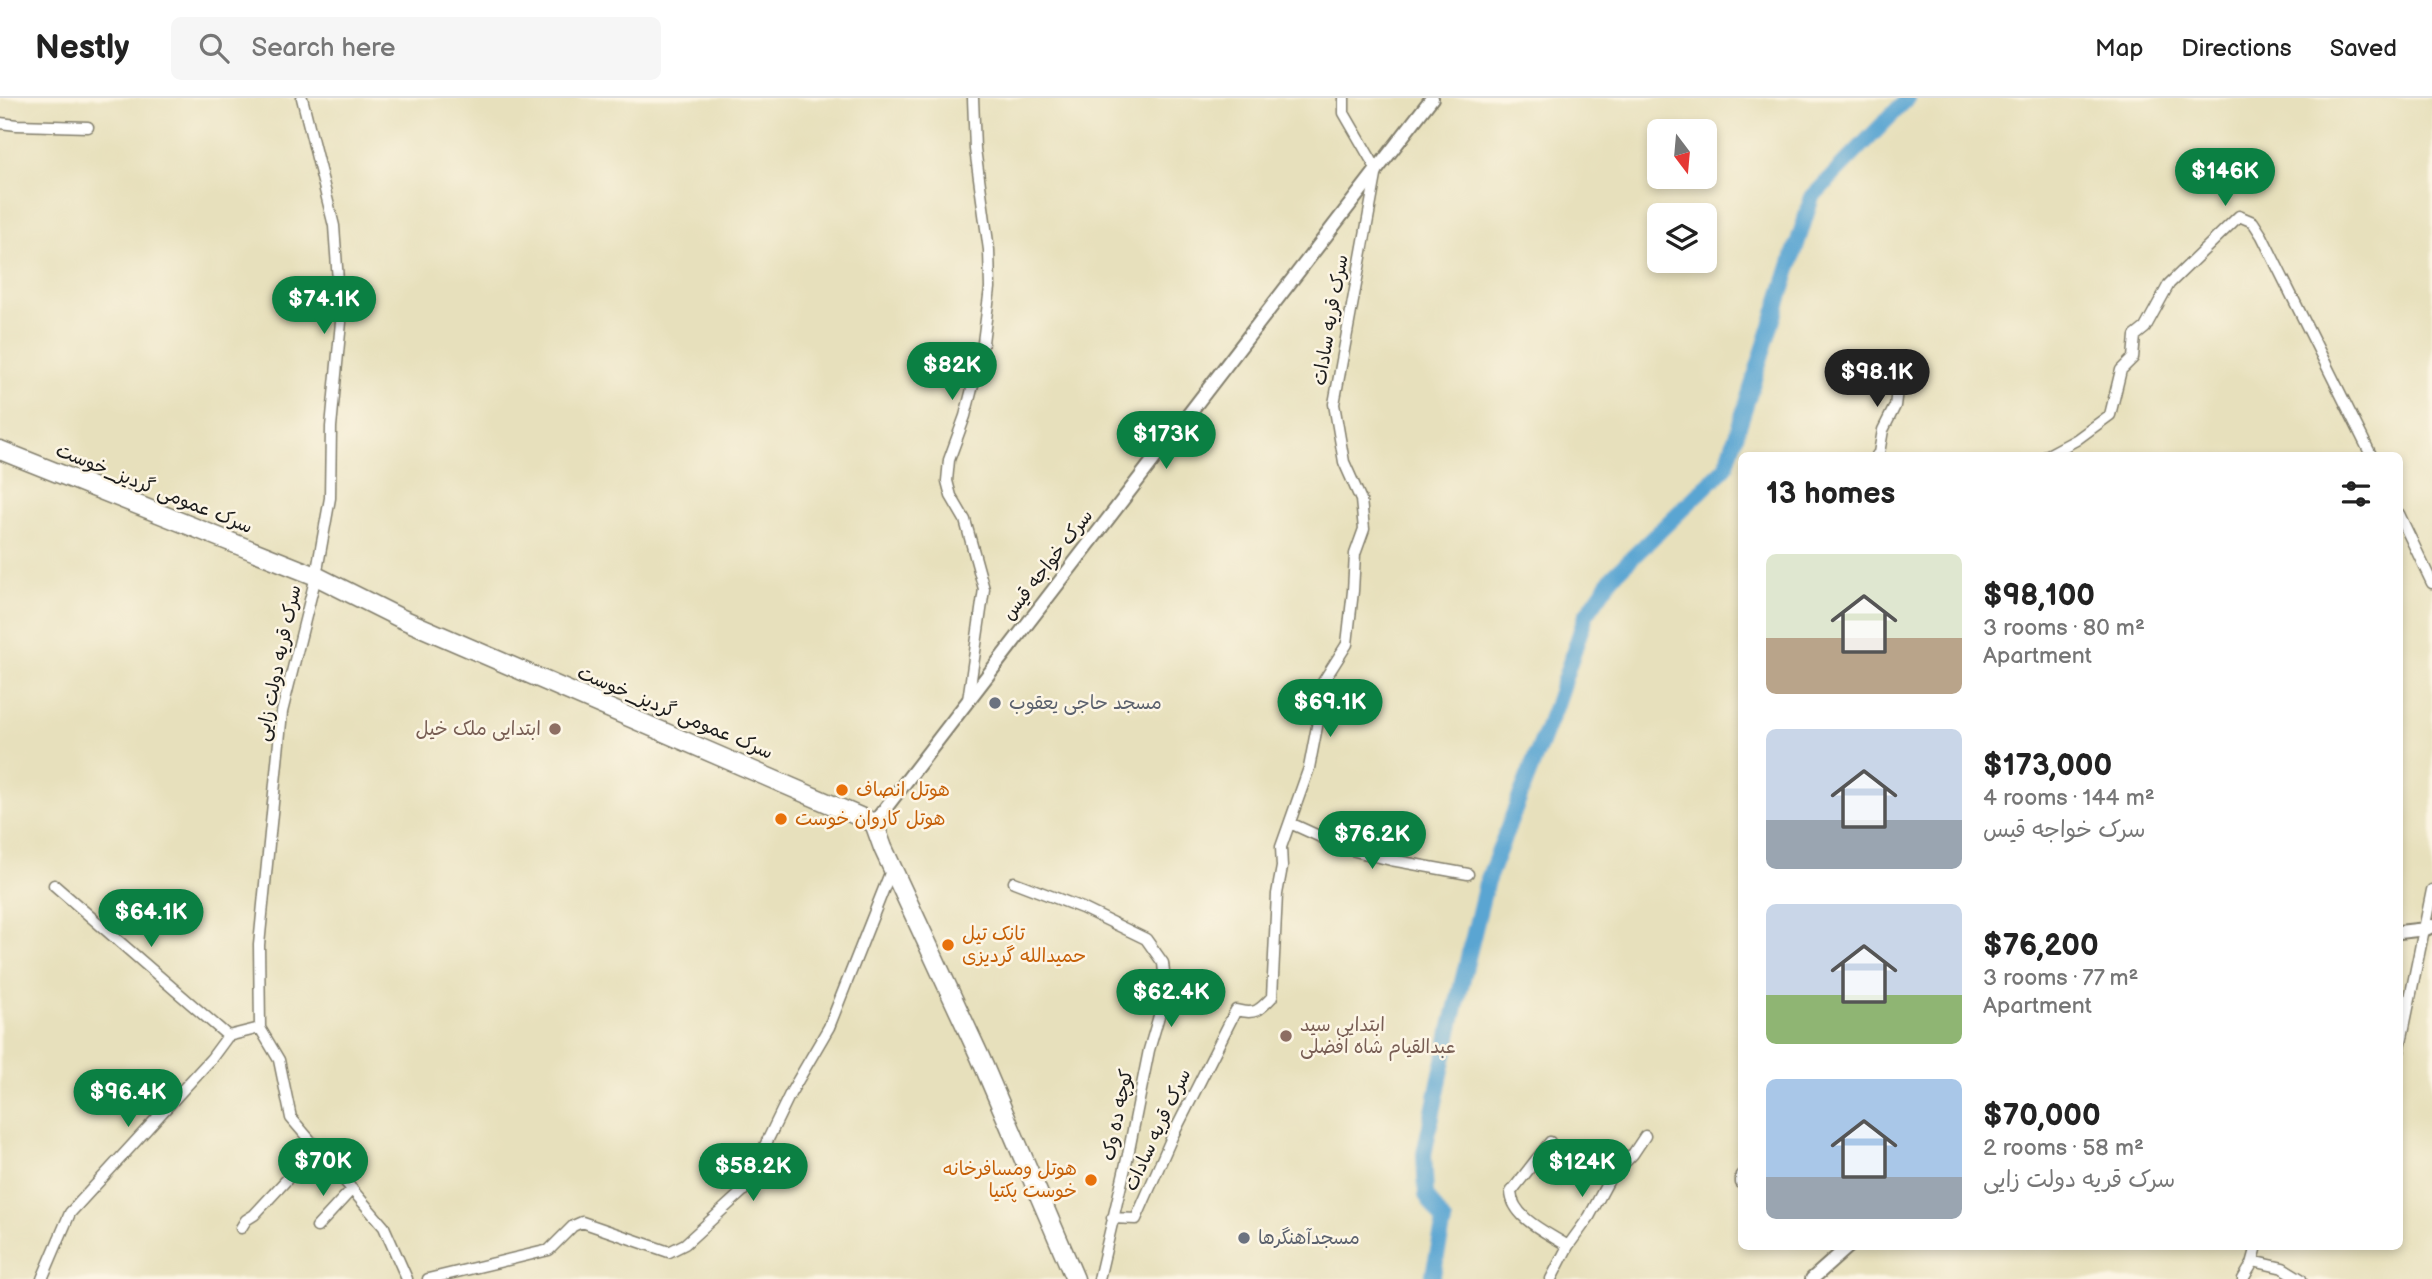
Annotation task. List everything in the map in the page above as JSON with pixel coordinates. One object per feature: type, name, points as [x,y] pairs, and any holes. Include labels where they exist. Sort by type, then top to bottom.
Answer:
[{"type":"highway","name":"سرک عمومی گردیز_خوست","points":[[0,450],[316,576],[400,618],[873,823]]},
{"type":"highway","points":[[873,823],[980,1057],[1074,1279]]},
{"type":"street","name":"سرک قریه دولت زایی","points":[[260,1028],[259,945],[282,712],[316,576],[330,498],[331,428],[341,323],[334,226],[302,98]]},
{"type":"street","points":[[968,701],[984,589],[965,520],[951,496],[947,481],[949,460],[965,416],[982,350],[990,288],[989,250],[975,149],[973,98]]},
{"type":"street","points":[[1344,98],[1344,113],[1377,170]]},
{"type":"street","name":"سرک خواجه قیس","points":[[873,823],[1432,98]]},
{"type":"street","points":[[0,123],[88,127]]},
{"type":"street","name":"سرک قریه سادات","points":[[1112,1218],[1136,1219],[1172,1137],[1236,1010],[1250,1014],[1258,1012],[1272,997],[1277,894],[1282,867],[1281,847],[1308,768],[1319,716],[1318,690],[1347,644],[1354,554],[1364,529],[1361,500],[1344,462],[1334,404],[1377,170]]},
{"type":"street","points":[[2054,452],[2076,440],[2110,415],[2120,370],[2133,358],[2135,336],[2145,328],[2169,284],[2239,216],[2253,222],[2262,236],[2370,452]]},
{"type":"street","points":[[1879,452],[1883,430],[1895,407],[1899,374]]},
{"type":"street","points":[[2403,522],[2432,583]]},
{"type":"street","points":[[1290,823],[1347,849],[1468,874]]},
{"type":"street","points":[[428,1279],[549,1250],[573,1226],[582,1222],[669,1252],[685,1244],[743,1191],[790,1094],[829,1027],[892,868]]},
{"type":"street","name":"کوچه ده وک","points":[[1014,882],[1082,908],[1146,939],[1163,963],[1166,992],[1149,1050],[1100,1279]]},
{"type":"street","points":[[54,885],[228,1036]]},
{"type":"street","points":[[2403,1035],[2429,927],[2432,890]]},
{"type":"street","points":[[2403,931],[2429,927]]},
{"type":"street","points":[[42,1279],[70,1213],[193,1080],[228,1036],[260,1028],[279,1059],[291,1118],[384,1227],[407,1279]]},
{"type":"street","points":[[1551,1279],[1568,1246],[1590,1217],[1610,1178],[1633,1154],[1645,1136]]},
{"type":"street","points":[[1550,1142],[1511,1192],[1511,1197],[1519,1213],[1568,1246]]},
{"type":"street","points":[[241,1228],[317,1147]]},
{"type":"street","points":[[317,1227],[352,1189]]},
{"type":"street","points":[[1812,1279],[1845,1250]]},
{"type":"street","points":[[2243,1279],[2256,1250]]},
{"type":"street","points":[[2253,1261],[2283,1268],[2301,1279]]},
{"type":"waterway","points":[[1432,1279],[1444,1222],[1426,1195],[1424,1154],[1451,1027],[1486,884],[1555,707],[1586,615],[1613,576],[1726,467],[1812,197],[1908,98]]},
{"type":"place","name":"مسجد حاجی یعقوب","points":[[995,703]]},
{"type":"place","name":"ابتدایی ملک خیل","points":[[555,729]]},
{"type":"place","name":"هوتل انصاف","points":[[842,790]]},
{"type":"place","name":"هوتل کاروان خوست","points":[[781,819]]},
{"type":"place","name":"تانک تیل حمیدالله گردیزی","points":[[948,945]]},
{"type":"place","name":"ابتدایی سید عبدالقیام شاه افضلی","points":[[1286,1036]]},
{"type":"place","name":"هوتل ومسافرخانه خوست پکتیا","points":[[1091,1180]]},
{"type":"place","name":"مسجدآهنگرها","points":[[1244,1238]]}]
